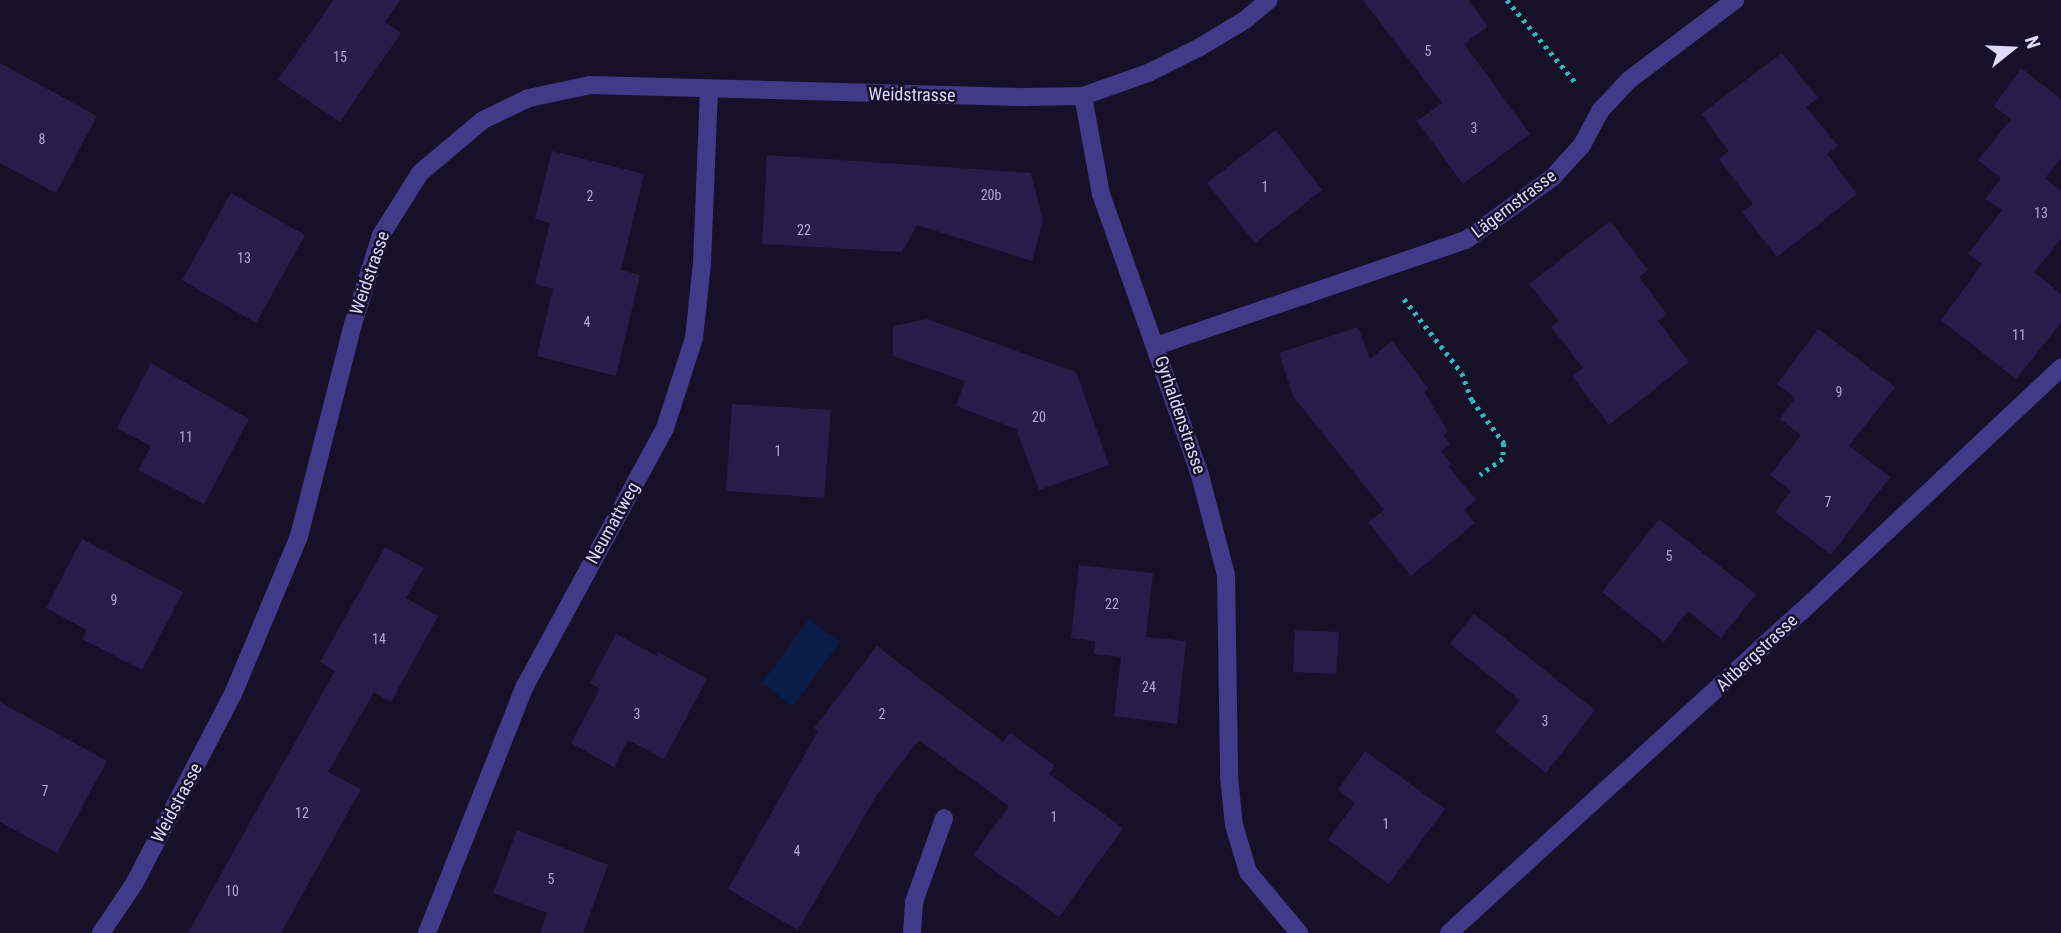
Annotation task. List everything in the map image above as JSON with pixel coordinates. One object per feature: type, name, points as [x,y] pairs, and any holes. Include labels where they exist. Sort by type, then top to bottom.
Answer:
[{"type":"street","points":[[1083,96],[1148,73],[1200,47],[1245,20],[1269,0]]},
{"type":"street","name":"Lägernstrasse","points":[[1157,346],[1466,240],[1553,177],[1581,145],[1600,111],[1629,80],[1735,0]]},
{"type":"street","name":"Weidstrasse","points":[[101,933],[134,884],[233,694],[299,536],[353,324],[381,235],[420,173],[483,120],[529,98],[590,85],[709,90],[1083,96]]},
{"type":"street","name":"Neumattweg","points":[[427,933],[524,686],[665,428],[694,338],[702,263],[709,90]]},
{"type":"street","name":"Gyrhaldenstrasse","points":[[1083,96],[1101,194],[1157,346],[1200,475],[1226,575],[1229,777],[1234,825],[1248,872],[1298,933]]},
{"type":"street","name":"Altbergstrasse","points":[[1449,933],[1801,612],[2061,368]]},
{"type":"street","points":[[912,933],[914,902],[944,818]]},
{"type":"path","points":[[1507,0],[1561,65]]},
{"type":"path","points":[[1386,269],[1396,290],[1462,373],[1472,400],[1504,443],[1503,459],[1480,475]]},
{"type":"water","points":[[809,619],[840,642],[793,706],[762,683]]},
{"type":"building","points":[[333,0],[400,0],[385,22],[401,33],[340,122],[278,80]]},
{"type":"building","points":[[1363,0],[1468,0],[1488,26],[1464,44],[1530,134],[1463,184],[1417,121],[1442,103]]},
{"type":"building","points":[[1782,53],[1818,98],[1806,107],[1838,146],[1827,154],[1857,194],[1777,257],[1742,212],[1753,204],[1719,159],[1729,151],[1701,114]]},
{"type":"building","points":[[0,63],[97,116],[56,193],[0,163]]},
{"type":"building","points":[[2021,68],[2061,99],[2061,158],[2045,178],[2061,191],[2061,239],[2034,272],[2061,294],[2061,323],[2016,379],[1941,320],[1982,264],[1968,254],[2002,210],[1985,199],[2001,178],[1978,160],[2011,119],[1994,106]]},
{"type":"building","points":[[1276,130],[1322,190],[1255,243],[1207,183]]},
{"type":"building","points":[[552,151],[644,174],[621,270],[640,275],[616,376],[537,356],[553,289],[535,284],[550,223],[535,219]]},
{"type":"building","points":[[767,155],[1031,173],[1043,221],[1032,261],[917,225],[902,252],[762,244]]},
{"type":"building","points":[[231,193],[305,235],[256,323],[182,280]]},
{"type":"building","points":[[1610,221],[1648,270],[1639,277],[1667,314],[1658,321],[1689,362],[1609,425],[1572,376],[1583,368],[1551,327],[1559,321],[1529,284]]},
{"type":"building","points":[[927,319],[1076,372],[1109,465],[1039,490],[1016,429],[956,406],[965,381],[893,356],[893,326]]},
{"type":"building","points":[[1358,327],[1370,359],[1392,341],[1428,388],[1424,392],[1448,431],[1443,435],[1450,444],[1441,451],[1451,464],[1448,466],[1476,500],[1464,510],[1475,523],[1411,576],[1368,522],[1384,510],[1293,396],[1279,353]]},
{"type":"building","points":[[1818,329],[1895,387],[1849,446],[1890,477],[1831,555],[1775,512],[1791,491],[1770,475],[1801,435],[1780,419],[1795,398],[1777,384]]},
{"type":"building","points":[[151,363],[249,419],[204,504],[138,470],[151,446],[117,428]]},
{"type":"building","points":[[732,404],[831,410],[824,498],[726,491]]},
{"type":"building","points":[[1659,519],[1756,594],[1721,638],[1688,611],[1664,642],[1602,592]]},
{"type":"building","points":[[82,539],[183,592],[142,670],[82,639],[87,630],[46,608]]},
{"type":"building","points":[[385,547],[424,568],[406,598],[438,616],[391,702],[374,692],[328,772],[361,789],[281,933],[188,933],[335,671],[320,662]]},
{"type":"building","points":[[1079,565],[1153,573],[1146,637],[1186,641],[1177,724],[1114,716],[1121,657],[1094,654],[1095,641],[1071,638]]},
{"type":"building","points":[[1474,614],[1595,710],[1546,773],[1495,732],[1520,700],[1450,644]]},
{"type":"building","points":[[1295,630],[1339,632],[1336,674],[1293,672]]},
{"type":"building","points":[[616,634],[657,656],[658,652],[707,679],[664,759],[628,740],[614,767],[571,743],[600,689],[590,683]]},
{"type":"building","points":[[877,646],[1003,742],[1010,733],[1055,766],[1049,774],[1123,828],[1059,917],[973,855],[1009,806],[919,740],[878,793],[798,930],[728,889],[818,731],[814,728]]},
{"type":"building","points":[[0,702],[107,761],[57,853],[0,822]]},
{"type":"building","points":[[1365,751],[1445,809],[1389,884],[1328,840],[1355,803],[1338,790]]},
{"type":"building","points":[[517,830],[608,865],[583,933],[540,933],[547,913],[493,893]]}]
